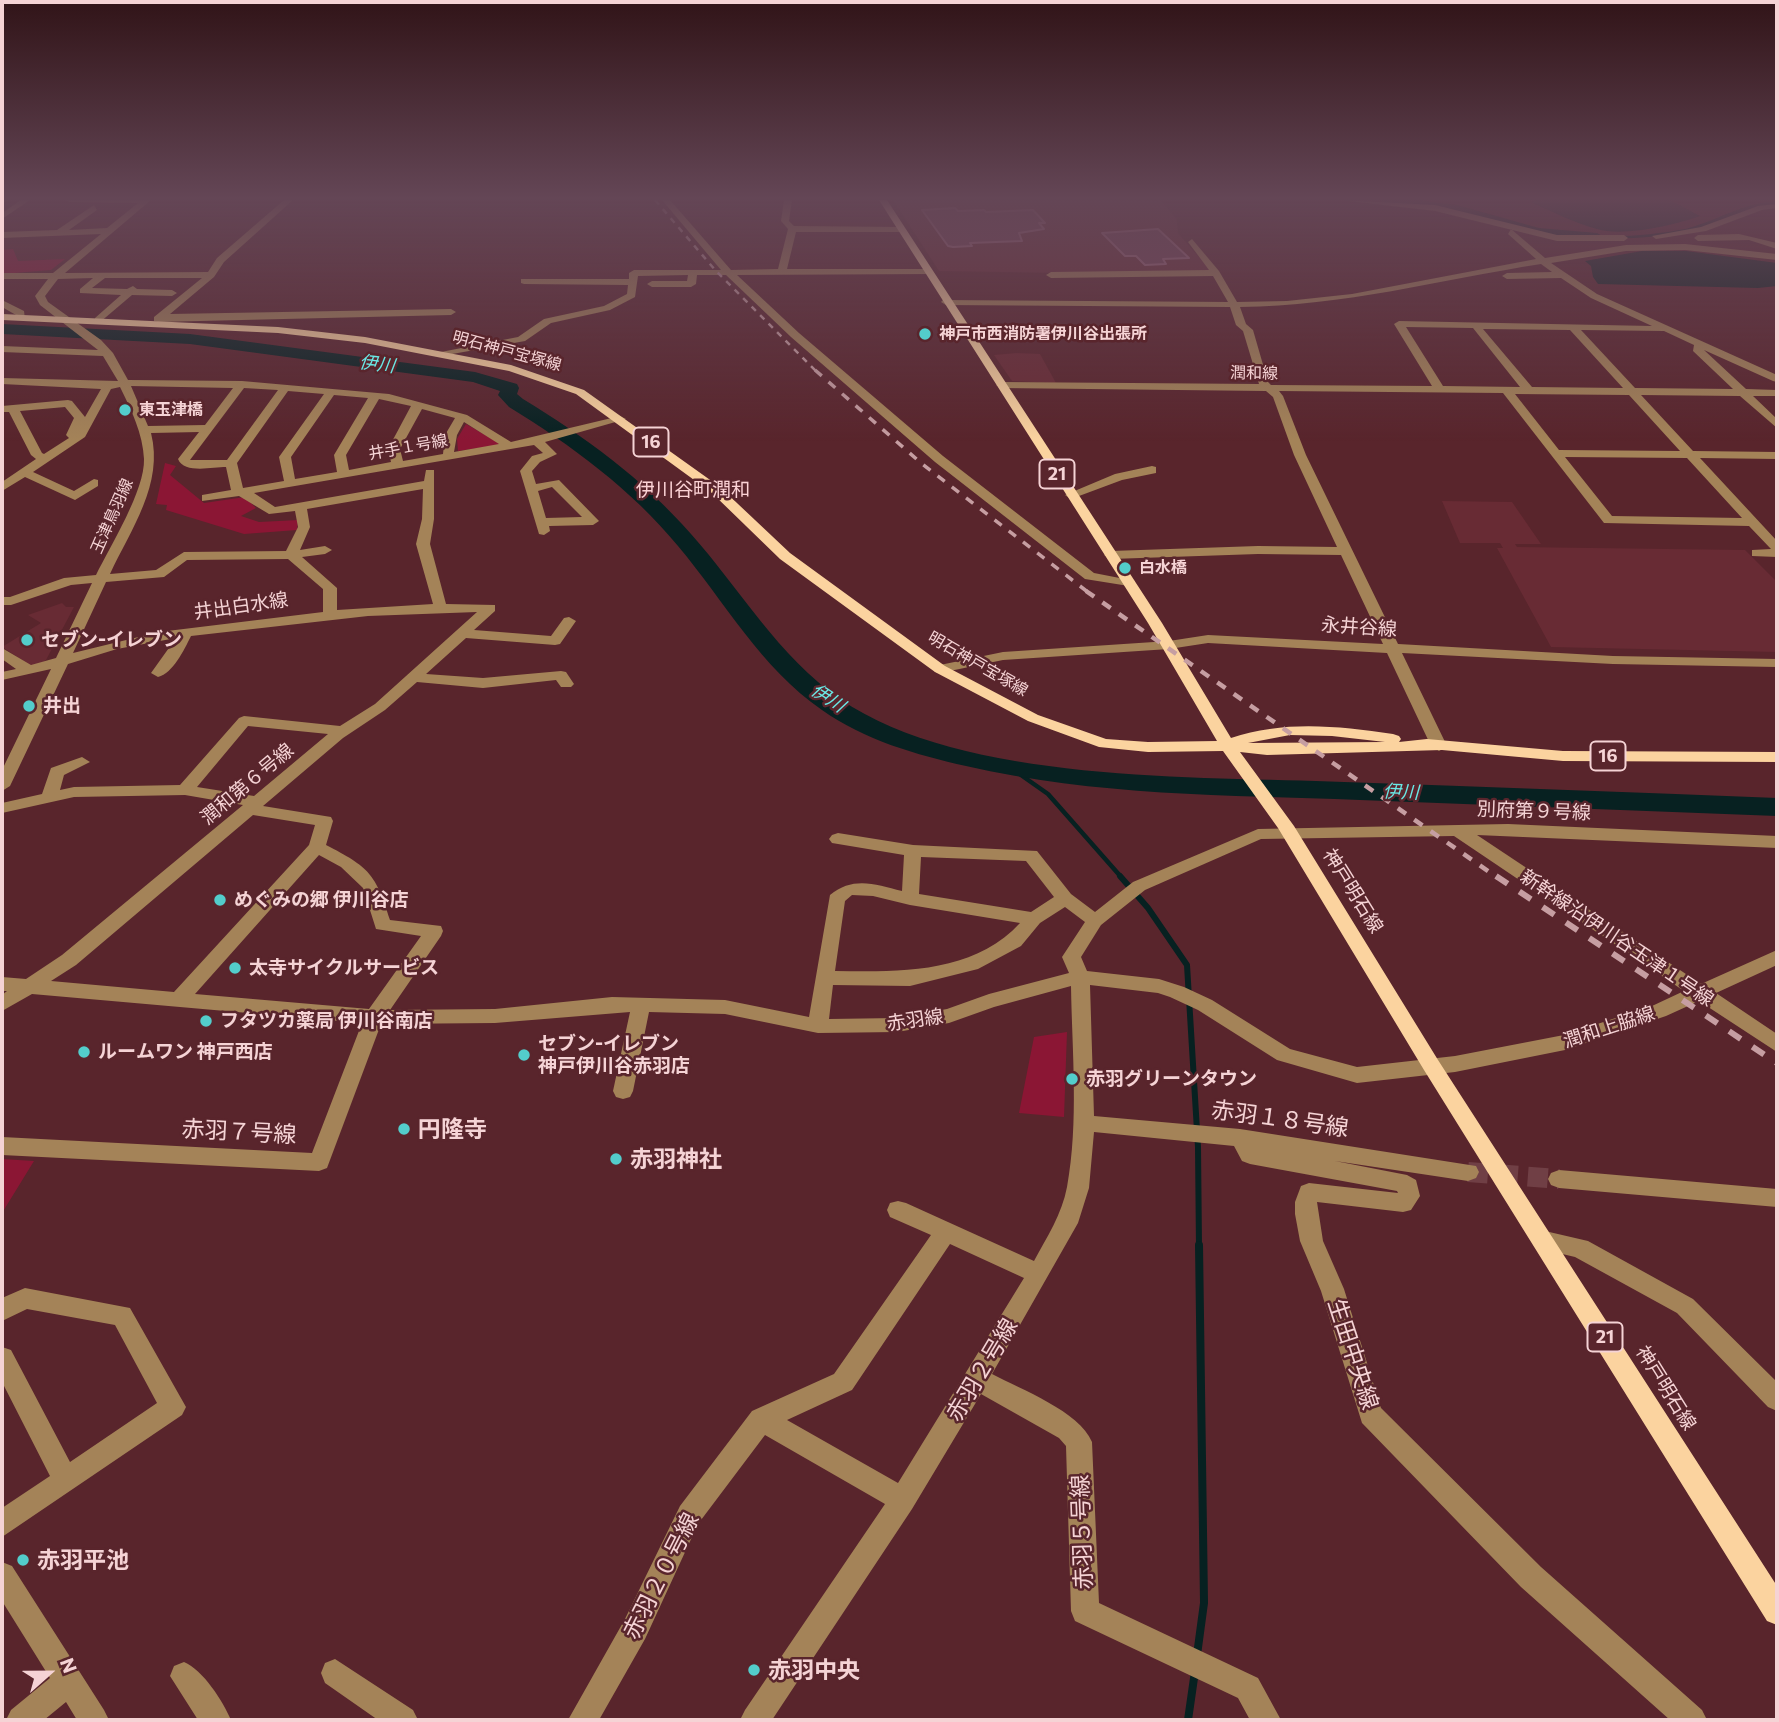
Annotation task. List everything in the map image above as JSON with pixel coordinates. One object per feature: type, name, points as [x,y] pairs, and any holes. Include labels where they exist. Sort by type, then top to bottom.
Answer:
[{"type":"main road","name":"神戸明石線","points":[[934,280],[1130,584],[1233,752],[1287,829],[1431,1065],[1777,1611]]},
{"type":"main road","name":"明石神戸宝塚線","points":[[2,317],[152,320],[307,334],[445,354],[511,368],[580,392],[716,489],[785,556],[940,669],[1033,718],[1105,744],[1233,752],[1439,746],[1563,756],[1777,757]]},
{"type":"street","name":"玉津鳥羽線","points":[[2,786],[146,485],[150,458],[144,430],[117,384],[108,353],[47,308],[40,296],[53,280]]},
{"type":"street","points":[[96,280],[83,291],[172,293]]},
{"type":"street","points":[[99,320],[143,280]]},
{"type":"street","points":[[152,320],[172,293],[187,280]]},
{"type":"street","points":[[152,320],[204,280]]},
{"type":"street","points":[[737,280],[795,335],[976,488],[1090,576],[1130,584]]},
{"type":"street","points":[[1221,280],[1236,305],[1241,325],[1248,330],[1263,383],[1278,396],[1300,455],[1439,746]]},
{"type":"street","points":[[946,302],[1236,305],[1300,303],[1352,297],[1437,280]]},
{"type":"street","points":[[1571,280],[1594,296],[1777,379]]},
{"type":"street","points":[[445,354],[521,339],[544,327],[548,321],[607,308],[632,295],[633,283],[524,281]]},
{"type":"street","points":[[2,303],[21,313],[23,317]]},
{"type":"street","points":[[152,320],[451,312]]},
{"type":"street","points":[[307,334],[325,315]]},
{"type":"street","points":[[1440,390],[1399,324],[1668,329]]},
{"type":"street","points":[[1475,325],[1529,391]]},
{"type":"street","points":[[1573,328],[1776,549],[1757,553]]},
{"type":"street","points":[[1701,344],[1697,349],[1777,425]]},
{"type":"street","points":[[2,349],[108,353]]},
{"type":"street","points":[[2,382],[242,384],[376,395],[463,417],[509,446]]},
{"type":"street","points":[[57,449],[65,447],[81,435],[107,387],[117,384]]},
{"type":"street","points":[[231,463],[186,464],[184,459],[242,384]]},
{"type":"street","name":"潤和線","points":[[1001,385],[1777,393]]},
{"type":"street","points":[[285,388],[231,463],[238,492],[247,494],[273,512],[430,484]]},
{"type":"street","points":[[290,483],[285,457],[331,391]]},
{"type":"street","points":[[1507,391],[1608,520],[1752,522]]},
{"type":"street","points":[[344,474],[340,455],[376,395]]},
{"type":"street","points":[[3,485],[44,458],[57,449],[73,435],[79,418],[68,403],[7,408],[37,455],[44,458]]},
{"type":"street","points":[[398,465],[394,449],[415,409],[421,405]]},
{"type":"street","points":[[449,456],[446,445],[457,421],[463,417]]},
{"type":"street","name":"井手１号線","points":[[206,498],[509,446],[617,420]]},
{"type":"street","points":[[144,430],[208,428]]},
{"type":"street","points":[[531,489],[555,483],[593,521],[542,527],[531,489],[526,471],[536,459],[551,454],[537,440]]},
{"type":"street","points":[[1556,453],[1777,455]]},
{"type":"street","points":[[431,459],[428,519],[423,544],[440,606]]},
{"type":"street","points":[[1071,495],[1119,477],[1152,470]]},
{"type":"street","points":[[23,472],[75,496],[94,483]]},
{"type":"street","points":[[291,555],[304,527],[300,507]]},
{"type":"street","points":[[2,601],[11,601],[69,581],[159,574],[184,556],[291,555],[325,550]]},
{"type":"street","points":[[1111,555],[1258,550],[1346,551]]},
{"type":"street","points":[[291,555],[330,588],[330,614]]},
{"type":"street","name":"井出白水線","points":[[2,676],[26,672],[133,641],[186,633],[330,614],[440,606],[490,608]]},
{"type":"street","name":"潤和第６号線","points":[[2,1004],[69,960],[344,731],[380,707],[490,608]]},
{"type":"street","points":[[462,633],[555,641],[569,621]]},
{"type":"street","points":[[158,673],[177,650],[186,633]]},
{"type":"street","name":"永井谷線","points":[[940,669],[1003,656],[1221,639],[1613,660],[1777,663]]},
{"type":"street","points":[[2,652],[26,672],[2,684]]},
{"type":"street","points":[[414,677],[483,683],[561,676],[566,684]]},
{"type":"street","points":[[185,790],[244,721],[344,731]]},
{"type":"street","points":[[50,796],[57,772],[82,762]]},
{"type":"street","points":[[2,808],[74,792],[185,790],[325,821],[317,847],[177,1000]]},
{"type":"street","name":"別府第９号線","points":[[1095,921],[1119,899],[1139,886],[1258,834],[1287,829],[1508,830],[1777,842]]},
{"type":"street","name":"新幹線沿伊川谷玉津１号線","points":[[1458,830],[1777,1044]]},
{"type":"street","points":[[838,839],[913,851],[1031,855],[1065,898],[1095,921]]},
{"type":"street","points":[[317,847],[347,863],[371,886],[383,925],[434,931],[374,1017]]},
{"type":"street","points":[[910,899],[913,851]]},
{"type":"street","points":[[818,1026],[836,899],[848,889],[873,890],[910,899],[1034,919]]},
{"type":"street","points":[[825,978],[910,979],[971,964],[1014,941],[1034,919],[1065,898]]},
{"type":"street","name":"赤羽２号線","points":[[755,1720],[903,1500],[1067,1223],[1079,1188],[1084,1123],[1080,977],[1071,957],[1095,921]]},
{"type":"street","name":"潤和上脇線","points":[[1431,1065],[1455,1064],[1565,1042],[1659,1011],[1777,957]]},
{"type":"street","name":"赤羽線","points":[[2,984],[374,1017],[495,1016],[612,1004],[725,1007],[818,1026],[897,1025],[949,1016],[1080,977],[1159,985],[1189,997],[1284,1055],[1357,1075],[1431,1065]]},
{"type":"street","points":[[623,1091],[640,1005]]},
{"type":"street","name":"赤羽７号線","points":[[2,1146],[319,1162],[374,1017]]},
{"type":"street","name":"赤羽１８号線","points":[[1084,1123],[1240,1138],[1468,1172]]},
{"type":"street","name":"生田中央線","points":[[1240,1138],[1250,1155],[1399,1181],[1408,1186],[1409,1196],[1403,1203],[1309,1192],[1305,1202],[1307,1225],[1323,1273],[1332,1289],[1371,1415],[1531,1577],[1675,1702],[1692,1720]]},
{"type":"street","points":[[1559,1179],[1777,1198]]},
{"type":"street","points":[[898,1210],[1039,1274]]},
{"type":"street","name":"赤羽２０号線","points":[[583,1720],[635,1629],[689,1515],[761,1419],[843,1382],[946,1232]]},
{"type":"street","points":[[1545,1241],[1580,1248],[1685,1306],[1777,1399]]},
{"type":"street","points":[[2,1310],[25,1298],[122,1316],[173,1407],[2,1524]]},
{"type":"street","points":[[2,1358],[66,1480]]},
{"type":"street","name":"赤羽５号線","points":[[977,1379],[1068,1429],[1079,1442],[1086,1611],[1248,1688],[1266,1720]]},
{"type":"street","points":[[761,1419],[903,1500]]},
{"type":"street","points":[[2,1576],[94,1720]]},
{"type":"street","points":[[335,1673],[402,1720]]},
{"type":"street","points":[[184,1676],[216,1720]]},
{"type":"street","points":[[21,1720],[69,1681]]},
{"type":"shaded area","points":[[1040,354],[1056,383],[1012,381],[994,355]]},
{"type":"shaded area","points":[[466,424],[499,443],[498,445],[458,451],[457,439]]},
{"type":"shaded area","points":[[165,463],[176,466],[170,475],[204,503],[245,497],[256,508],[241,516],[259,522],[298,520],[297,530],[244,534],[166,510],[167,505],[156,504]]},
{"type":"shaded area","points":[[1442,501],[1512,502],[1541,544],[1515,544],[1517,547],[1745,550],[1777,582],[1777,652],[1551,647],[1497,548],[1503,548],[1500,543],[1460,543]]},
{"type":"shaded area","points":[[62,603],[66,607],[74,607],[42,663],[33,667],[2,647],[41,623],[28,615]]},
{"type":"shaded area","points":[[1067,1032],[1064,1117],[1019,1113],[1034,1037]]},
{"type":"shaded area","points":[[2,1159],[34,1161],[2,1213]]},
{"type":"water","points":[[1595,280],[1777,280],[1777,286],[1758,288],[1598,284]]},
{"type":"waterway","name":"伊川","points":[[2,329],[190,339],[475,377],[510,388],[507,395],[516,403],[561,431],[648,501],[685,540],[772,651],[811,690],[834,707],[884,733],[942,753],[1006,767],[1141,783],[1777,807]]},
{"type":"waterway","points":[[1011,768],[1048,794],[1122,878]]},
{"type":"waterway","points":[[1120,876],[1148,908],[1187,965],[1198,1147],[1199,1247]]},
{"type":"waterway","points":[[1197,1655],[1204,1603],[1199,1245]]},
{"type":"waterway","points":[[1188,1720],[1195,1671]]},
{"type":"tunnel","points":[[1468,1172],[1559,1179]]},
{"type":"railway","points":[[725,280],[815,370]]},
{"type":"railway","points":[[815,370],[921,463],[1089,593]]},
{"type":"railway","points":[[1086,591],[1498,878]]},
{"type":"railway","points":[[1496,876],[1777,1063]]},
{"type":"place","name":"神戸市西消防署伊川谷出張所","points":[[925,334]]},
{"type":"place","name":"東玉津橋","points":[[125,410]]},
{"type":"place","name":"白水橋","points":[[1125,568]]},
{"type":"place","name":"セブン-イレブン","points":[[27,640]]},
{"type":"place","name":"井出","points":[[29,706]]},
{"type":"place","name":"めぐみの郷 伊川谷店","points":[[220,900]]},
{"type":"place","name":"太寺サイクルサービス","points":[[235,968]]},
{"type":"place","name":"フタツカ薬局 伊川谷南店","points":[[206,1021]]},
{"type":"place","name":"ルームワン 神戸西店","points":[[84,1052]]},
{"type":"place","name":"セブン-イレブン 神戸伊川谷赤羽店","points":[[524,1055]]},
{"type":"place","name":"赤羽グリーンタウン","points":[[1072,1079]]},
{"type":"place","name":"円隆寺","points":[[404,1129]]},
{"type":"place","name":"赤羽神社","points":[[616,1159]]},
{"type":"place","name":"赤羽平池","points":[[23,1560]]},
{"type":"place","name":"赤羽中央","points":[[754,1670]]},
{"type":"district","name":"伊川谷町潤和","points":[[693,490]]}]
